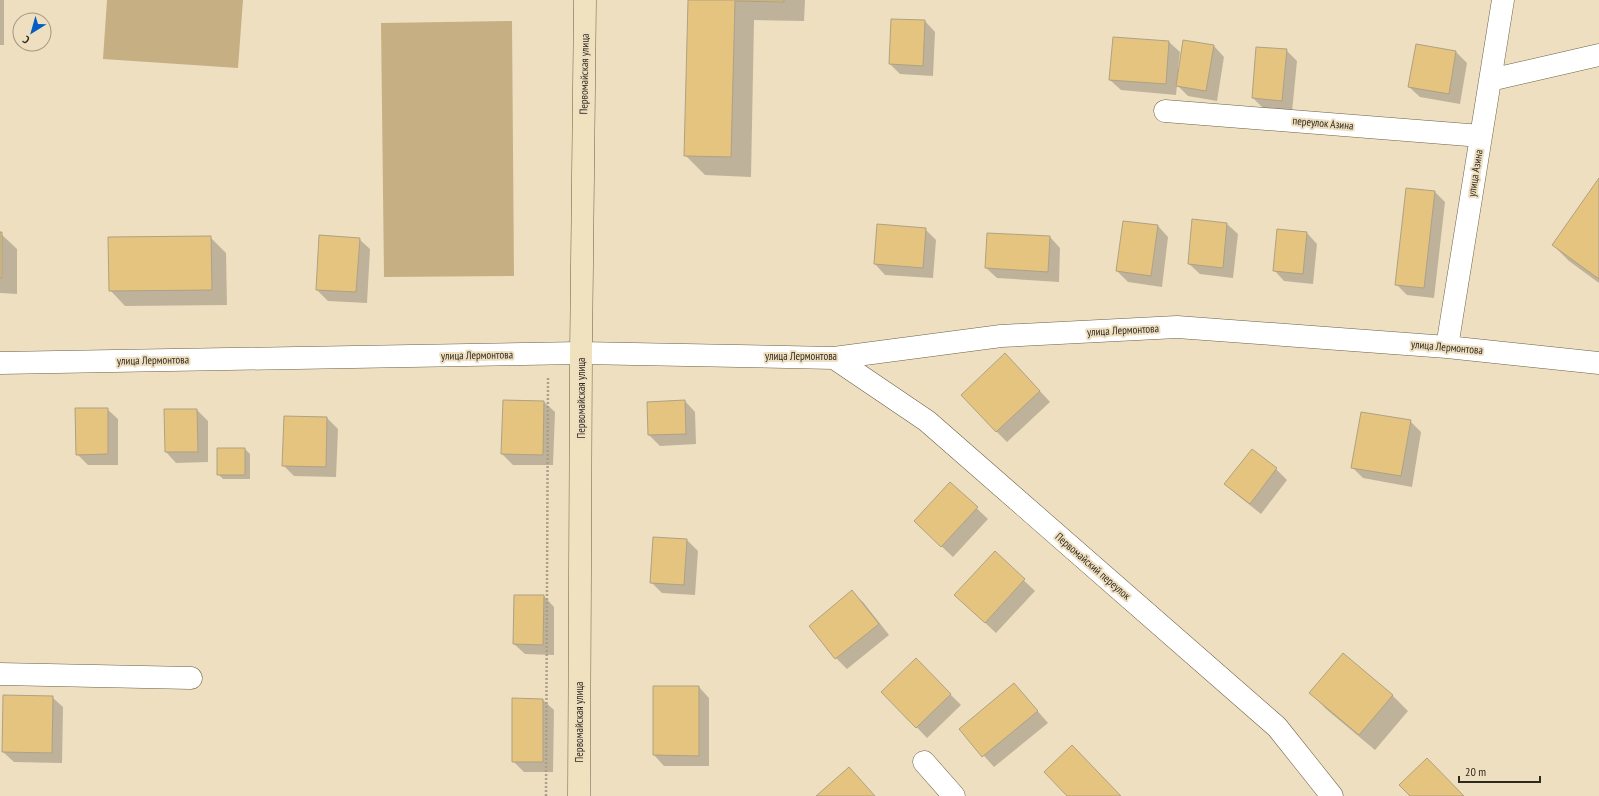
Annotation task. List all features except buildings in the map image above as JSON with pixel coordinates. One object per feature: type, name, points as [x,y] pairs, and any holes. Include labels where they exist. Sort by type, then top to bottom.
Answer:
[{"type":"street","name":"Первомайская улица","points":[[579,796],[581,353],[585,0]]},
{"type":"street","name":"улица Азина","points":[[1447,347],[1503,0]]},
{"type":"street","points":[[1490,80],[1599,55]]},
{"type":"street","name":"переулок Азина","points":[[1165,110],[1481,136]]},
{"type":"street","name":"улица Лермонтова","points":[[0,363],[581,353],[834,358],[1001,336],[1178,327],[1447,347],[1599,363]]},
{"type":"street","name":"Первомайский переулок","points":[[834,358],[927,421],[1277,726],[1332,796]]},
{"type":"street","points":[[0,674],[191,678]]},
{"type":"street","points":[[924,762],[954,796]]},
{"type":"path","points":[[546,796],[548,354]]},
{"type":"shaded area","points":[[107,0],[243,0],[238,68],[103,59]]},
{"type":"shaded area","points":[[512,21],[514,276],[384,277],[381,23]]}]
